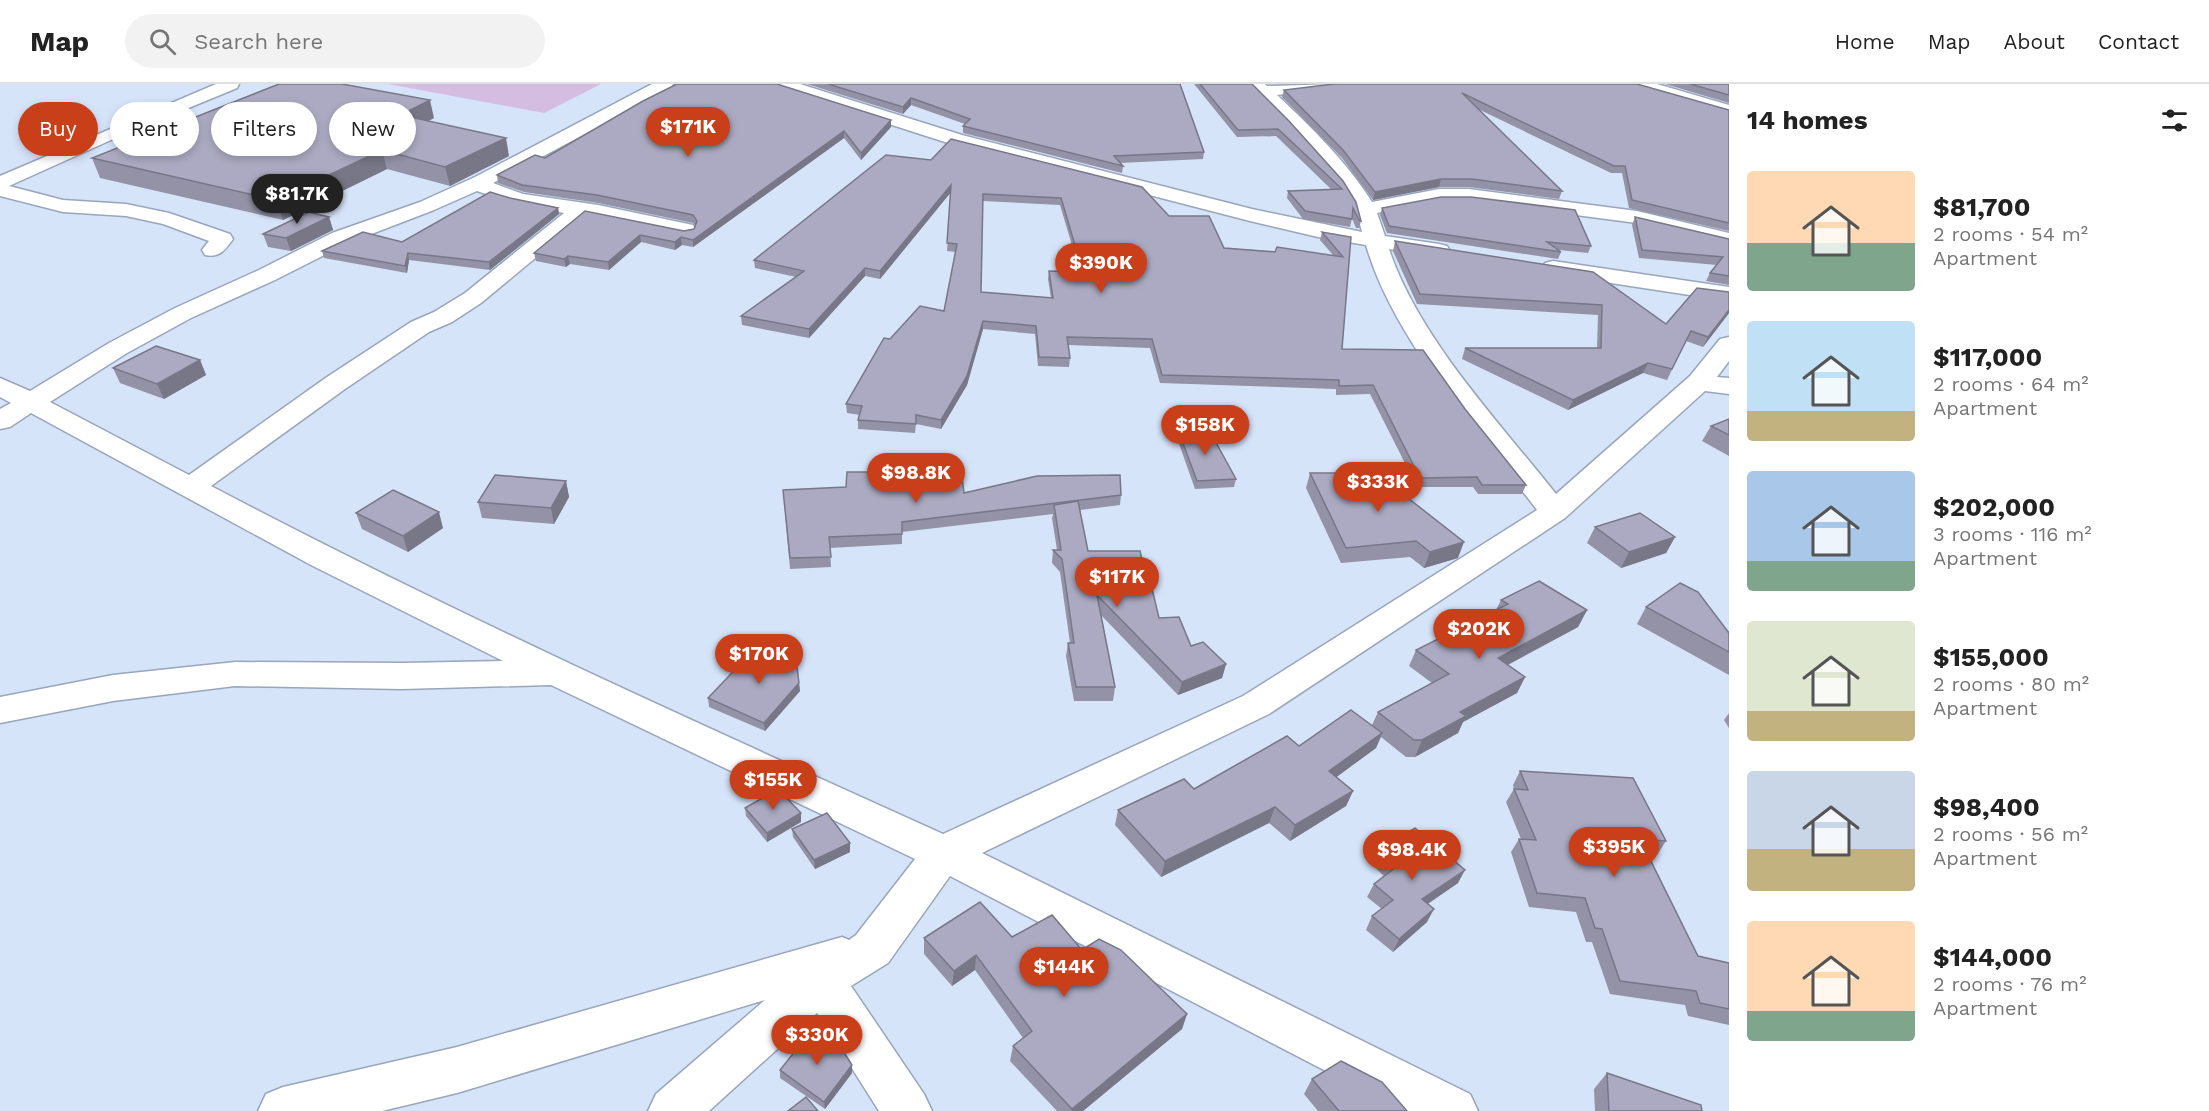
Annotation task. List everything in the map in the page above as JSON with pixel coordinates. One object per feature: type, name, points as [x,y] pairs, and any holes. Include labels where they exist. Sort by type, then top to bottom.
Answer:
[{"type":"street","points":[[196,84],[223,87]]},
{"type":"street","points":[[0,421],[16,394],[118,348],[183,313],[267,275],[340,238],[426,206],[476,184],[665,84]]},
{"type":"street","points":[[783,84],[818,88],[955,139],[1250,215],[1374,241],[1457,253]]},
{"type":"street","points":[[1259,88],[1331,84]]},
{"type":"street","points":[[1639,84],[1729,110]]},
{"type":"street","points":[[0,183],[223,87]]},
{"type":"street","points":[[1259,88],[1339,168],[1366,209],[1385,272],[1402,305],[1441,366],[1554,512]]},
{"type":"street","points":[[476,184],[519,199],[598,211],[686,230]]},
{"type":"street","points":[[0,190],[63,206],[126,210],[169,219],[222,239],[213,250]]},
{"type":"street","points":[[1366,209],[1439,195],[1469,195],[1637,216],[1729,239]]},
{"type":"street","points":[[191,487],[336,383],[420,327],[473,298],[581,210]]},
{"type":"street","points":[[1528,264],[1729,294]]},
{"type":"street","points":[[673,1111],[821,980],[872,949],[943,853],[1256,705],[1554,512],[1714,384],[1729,344]]},
{"type":"street","points":[[16,394],[322,558],[556,673],[943,853],[1453,1111]]},
{"type":"street","points":[[0,710],[113,688],[235,674],[423,676],[556,673]]},
{"type":"street","points":[[283,1111],[457,1070],[689,1000],[872,949]]},
{"type":"street","points":[[821,980],[907,1111]]},
{"type":"shaded area","points":[[388,84],[601,84],[544,113]]},
{"type":"building","points":[[279,84],[342,84],[430,100],[416,107],[416,102],[329,102],[329,156],[369,156],[276,200],[92,158],[110,151],[110,156],[199,156],[199,116],[211,111],[211,156],[317,156],[317,102],[234,102]]},
{"type":"building","points":[[677,84],[777,84],[891,120],[861,153],[844,131],[693,240],[681,237],[675,242],[640,235],[608,262],[568,256],[564,259],[534,253],[585,211],[684,231],[694,229],[697,221],[693,215],[597,195],[522,185],[497,175],[535,155],[545,158]]},
{"type":"building","points":[[828,84],[1180,84],[1204,152],[1114,156],[1123,166],[963,126],[970,119],[911,98],[903,107]]},
{"type":"building","points":[[1200,84],[1252,84],[1343,181],[1356,202],[1361,221],[1353,208],[1352,219],[1305,211],[1288,191],[1342,189],[1278,129],[1238,130]]},
{"type":"building","points":[[1334,84],[1637,84],[1729,110],[1729,223],[1632,200],[1625,166],[1614,166],[1462,93],[1562,191],[1472,179],[1441,179],[1375,192],[1343,150],[1284,90]]},
{"type":"building","points":[[1690,84],[1729,84],[1729,95]]},
{"type":"building","points":[[416,118],[506,138],[445,167],[404,156],[416,156]]},
{"type":"building","points":[[951,139],[1142,187],[1169,216],[1209,216],[1224,248],[1275,252],[1277,247],[1343,257],[1322,232],[1351,237],[1342,349],[1423,350],[1465,409],[1526,485],[1482,485],[1477,477],[1420,478],[1373,385],[1339,386],[1339,380],[1162,375],[1152,339],[1067,337],[1070,358],[1039,357],[1036,326],[983,321],[967,376],[941,420],[916,415],[916,424],[858,420],[862,406],[846,404],[884,338],[890,339],[920,306],[944,311],[957,244],[947,243],[951,185],[880,271],[865,268],[809,329],[741,316],[804,271],[754,260],[886,155],[931,160]],"holes":[[[983,194],[1061,198],[1083,272],[1049,271],[1053,298],[981,292]]]},
{"type":"building","points":[[490,192],[558,208],[489,262],[408,253],[405,266],[322,251],[363,232],[402,242]]},
{"type":"building","points":[[1441,197],[1471,197],[1575,210],[1591,246],[1547,242],[1561,252],[1389,226],[1382,208]]},
{"type":"building","points":[[309,212],[329,217],[286,238],[263,234]]},
{"type":"building","points":[[1635,217],[1729,239],[1729,276],[1710,273],[1723,257],[1642,250]]},
{"type":"building","points":[[1395,241],[1593,272],[1666,324],[1697,288],[1729,292],[1729,310],[1708,337],[1691,331],[1672,369],[1648,363],[1573,400],[1465,348],[1601,348],[1602,305],[1420,294]]},
{"type":"building","points":[[156,346],[200,360],[157,384],[113,368]]},
{"type":"building","points":[[1729,419],[1729,435],[1711,426]]},
{"type":"building","points":[[1178,430],[1209,430],[1236,479],[1197,481]]},
{"type":"building","points":[[847,472],[909,472],[906,477],[962,477],[964,493],[1037,476],[1120,475],[1121,495],[902,522],[902,534],[829,537],[831,557],[790,558],[783,490],[846,487]]},
{"type":"building","points":[[1310,473],[1376,473],[1464,542],[1430,552],[1416,541],[1346,548]]},
{"type":"building","points":[[495,475],[566,481],[551,508],[478,502]]},
{"type":"building","points":[[393,490],[439,512],[403,536],[356,513]]},
{"type":"building","points":[[1078,501],[1088,551],[1140,551],[1159,618],[1179,617],[1191,646],[1203,642],[1226,664],[1182,682],[1097,595],[1115,687],[1076,687],[1068,643],[1074,643],[1062,559],[1053,550],[1061,550],[1054,505]]},
{"type":"building","points":[[1640,513],[1675,537],[1629,552],[1595,527]]},
{"type":"building","points":[[1539,581],[1587,610],[1498,658],[1525,677],[1460,712],[1466,716],[1422,740],[1414,740],[1378,712],[1449,674],[1416,650],[1508,604],[1501,600]]},
{"type":"building","points":[[1680,583],[1698,592],[1729,633],[1729,652],[1646,607]]},
{"type":"building","points":[[795,651],[799,683],[764,723],[708,698],[749,655]]},
{"type":"building","points":[[1351,710],[1382,733],[1329,771],[1353,791],[1295,825],[1275,807],[1165,861],[1118,810],[1184,779],[1194,789],[1287,736],[1299,746]]},
{"type":"building","points":[[1520,771],[1633,778],[1666,841],[1640,839],[1698,956],[1729,963],[1729,1009],[1700,1003],[1696,991],[1620,981],[1602,929],[1595,928],[1585,898],[1537,893],[1519,839],[1536,840],[1514,789],[1528,790]]},
{"type":"building","points":[[778,789],[801,813],[767,833],[745,808]]},
{"type":"building","points":[[827,813],[850,843],[814,860],[792,829]]},
{"type":"building","points":[[1415,828],[1465,870],[1422,899],[1434,909],[1399,939],[1372,916],[1393,900],[1374,884],[1396,867],[1378,852]]},
{"type":"building","points":[[980,902],[1012,937],[1052,915],[1082,950],[1099,939],[1121,950],[1187,1014],[1072,1109],[1013,1046],[1032,1031],[976,955],[954,971],[924,938]]},
{"type":"building","points":[[812,1030],[845,1054],[852,1065],[824,1102],[780,1070]]},
{"type":"building","points":[[1341,1061],[1382,1082],[1407,1111],[1339,1111],[1312,1079]]},
{"type":"building","points":[[1607,1073],[1701,1105],[1702,1111],[1609,1111]]},
{"type":"building","points":[[806,1097],[818,1111],[788,1111]]}]
